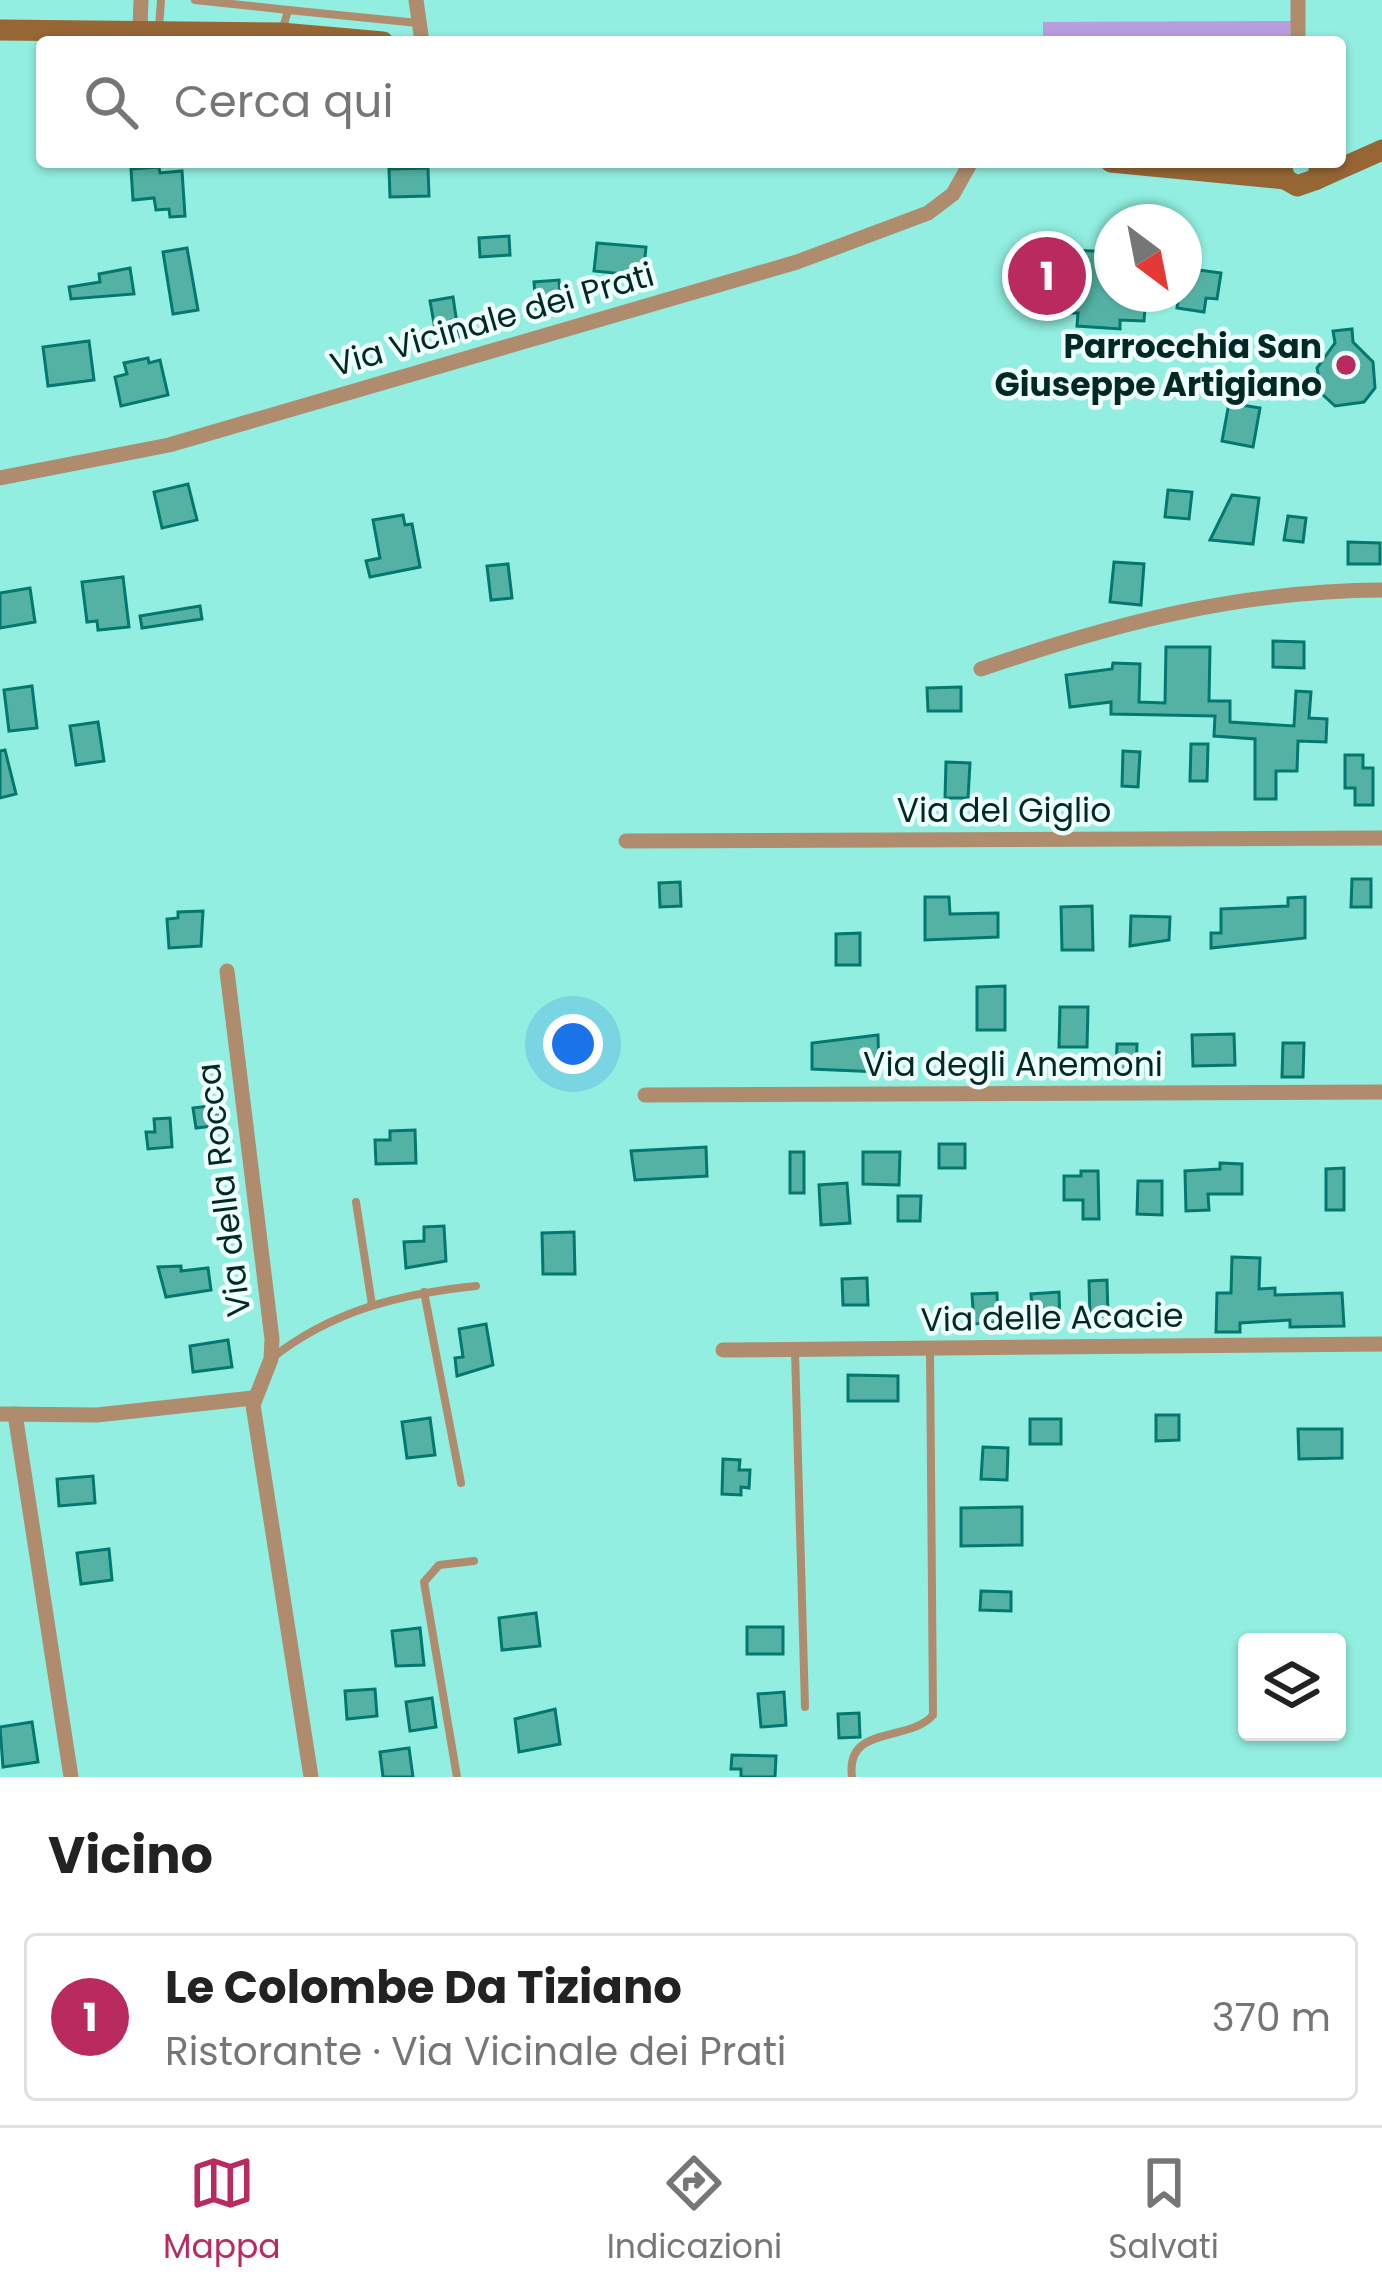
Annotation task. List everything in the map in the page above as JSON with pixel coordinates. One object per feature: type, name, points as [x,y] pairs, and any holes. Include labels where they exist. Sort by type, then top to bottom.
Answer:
[{"type":"main road","points":[[0,30],[306,36]]},
{"type":"main road","points":[[1346,150],[1382,149]]},
{"type":"main road","points":[[1346,162],[1382,149]]},
{"type":"main road","points":[[1190,168],[1243,172],[1278,168],[1297,186],[1319,171]]},
{"type":"street","points":[[141,0],[149,30]]},
{"type":"street","points":[[416,0],[421,36]]},
{"type":"street","points":[[1298,0],[1298,36]]},
{"type":"street","name":"Via Vicinale dei Prati","points":[[0,478],[169,445],[809,258],[935,209],[953,194],[968,168]]},
{"type":"street","points":[[981,669],[1132,619],[1276,592],[1382,590]]},
{"type":"street","name":"Via del Giglio","points":[[626,841],[1382,838]]},
{"type":"street","name":"Via della Rocca","points":[[226,971],[271,1359],[253,1398]]},
{"type":"street","name":"Via degli Anemoni","points":[[645,1095],[1382,1092]]},
{"type":"street","name":"Via delle Acacie","points":[[723,1350],[1382,1344]]},
{"type":"street","points":[[70,1777],[7,1414],[97,1415],[253,1398],[311,1777]]},
{"type":"lane","points":[[149,30],[161,0]]},
{"type":"lane","points":[[195,0],[419,23]]},
{"type":"lane","points":[[281,34],[288,10]]},
{"type":"lane","points":[[356,1202],[372,1305]]},
{"type":"lane","points":[[271,1359],[318,1326],[372,1305],[476,1286]]},
{"type":"lane","points":[[424,1292],[460,1483]]},
{"type":"lane","points":[[852,1777],[852,1758],[861,1744],[921,1726],[933,1715],[930,1348]]},
{"type":"lane","points":[[795,1350],[806,1707]]},
{"type":"lane","points":[[457,1777],[424,1582],[440,1565],[474,1561]]},
{"type":"shaded area","points":[[1291,21],[1290,36],[1043,36],[1043,22]]},
{"type":"building","points":[[428,168],[429,196],[390,197],[389,169]]},
{"type":"building","points":[[131,169],[182,171],[185,216],[170,217],[169,209],[156,210],[154,198],[133,200]]},
{"type":"building","points":[[509,236],[510,255],[480,257],[479,238]]},
{"type":"building","points":[[597,243],[646,247],[643,276],[594,271]]},
{"type":"building","points":[[187,248],[198,310],[173,314],[163,252]]},
{"type":"building","points":[[1072,250],[1094,251],[1094,312],[1145,312],[1144,321],[1120,320],[1120,329],[1077,326],[1078,313],[1068,313]]},
{"type":"building","points":[[130,268],[134,294],[71,299],[69,287],[100,282],[99,274]]},
{"type":"building","points":[[1202,270],[1221,273],[1217,299],[1206,298],[1204,312]]},
{"type":"building","points":[[559,280],[561,307],[536,309],[534,282]]},
{"type":"building","points":[[453,297],[459,337],[437,340],[430,301]]},
{"type":"building","name":"Parrocchia San Giuseppe Artigiano","points":[[1352,329],[1353,342],[1373,362],[1375,388],[1364,402],[1335,406],[1322,394],[1317,368],[1335,343],[1333,331]]},
{"type":"building","points":[[89,341],[94,380],[48,386],[43,347]]},
{"type":"building","points":[[148,358],[149,363],[160,360],[168,395],[121,406],[115,377],[127,374],[124,363]]},
{"type":"building","points":[[1229,403],[1260,408],[1253,447],[1222,441]]},
{"type":"building","points":[[188,484],[197,520],[162,528],[154,492]]},
{"type":"building","points":[[1168,490],[1192,492],[1189,519],[1165,517]]},
{"type":"building","points":[[1232,495],[1259,498],[1253,544],[1210,540]]},
{"type":"building","points":[[403,515],[405,525],[412,524],[420,567],[370,577],[366,561],[380,558],[373,520]]},
{"type":"building","points":[[1288,516],[1306,518],[1303,542],[1284,540]]},
{"type":"building","points":[[1348,542],[1380,543],[1380,564],[1348,564]]},
{"type":"building","points":[[1114,562],[1144,564],[1141,605],[1110,602]]},
{"type":"building","points":[[508,564],[512,598],[491,600],[487,566]]},
{"type":"building","points":[[123,577],[129,627],[98,630],[97,621],[87,622],[82,582]]},
{"type":"building","points":[[30,588],[35,622],[0,628],[0,593]]},
{"type":"building","points":[[200,606],[202,619],[142,628],[140,616]]},
{"type":"building","points":[[1273,641],[1304,642],[1304,668],[1273,667]]},
{"type":"building","points":[[1166,647],[1210,647],[1209,701],[1230,701],[1230,722],[1294,726],[1296,691],[1311,692],[1309,718],[1327,719],[1326,742],[1298,741],[1297,771],[1276,771],[1276,799],[1255,799],[1255,739],[1214,736],[1215,716],[1111,714],[1111,702],[1070,707],[1066,675],[1112,669],[1113,663],[1140,664],[1139,702],[1165,703]]},
{"type":"building","points":[[32,686],[37,728],[9,731],[4,690]]},
{"type":"building","points":[[961,687],[961,711],[928,711],[927,688]]},
{"type":"building","points":[[98,722],[104,761],[76,765],[70,726]]},
{"type":"building","points":[[1191,744],[1208,744],[1207,781],[1190,781]]},
{"type":"building","points":[[5,750],[16,794],[0,798],[0,751]]},
{"type":"building","points":[[1123,751],[1140,752],[1138,787],[1122,786]]},
{"type":"building","points":[[1345,755],[1363,755],[1363,768],[1373,768],[1373,805],[1355,805],[1355,788],[1345,788]]},
{"type":"building","points":[[946,762],[970,763],[968,798],[945,798]]},
{"type":"building","points":[[1352,879],[1371,879],[1371,907],[1351,907]]},
{"type":"building","points":[[680,882],[681,906],[660,907],[659,883]]},
{"type":"building","points":[[925,897],[949,897],[950,914],[998,913],[998,937],[925,940]]},
{"type":"building","points":[[1305,897],[1305,938],[1211,948],[1211,933],[1221,933],[1221,909],[1288,906],[1288,898]]},
{"type":"building","points":[[1092,906],[1093,950],[1062,950],[1061,907]]},
{"type":"building","points":[[203,911],[201,946],[169,948],[167,919],[178,918],[178,912]]},
{"type":"building","points":[[1131,916],[1170,917],[1169,940],[1130,946]]},
{"type":"building","points":[[860,933],[860,965],[836,965],[836,934]]},
{"type":"building","points":[[1005,986],[1005,1030],[977,1030],[977,987]]},
{"type":"building","points":[[1060,1007],[1088,1007],[1087,1047],[1059,1047]]},
{"type":"building","points":[[1234,1034],[1235,1065],[1193,1066],[1192,1035]]},
{"type":"building","points":[[878,1035],[879,1072],[812,1069],[812,1043]]},
{"type":"building","points":[[1283,1043],[1304,1043],[1303,1077],[1282,1077]]},
{"type":"building","points":[[1117,1044],[1137,1044],[1136,1071],[1116,1071]]},
{"type":"building","points":[[218,1105],[221,1125],[196,1128],[193,1108]]},
{"type":"building","points":[[170,1118],[172,1147],[148,1149],[146,1132],[155,1132],[154,1119]]},
{"type":"building","points":[[415,1130],[416,1163],[376,1164],[375,1140],[390,1140],[390,1131]]},
{"type":"building","points":[[939,1144],[965,1144],[965,1168],[939,1168]]},
{"type":"building","points":[[706,1147],[707,1176],[635,1180],[631,1151]]},
{"type":"building","points":[[790,1152],[804,1152],[804,1193],[790,1193]]},
{"type":"building","points":[[863,1152],[900,1152],[899,1185],[863,1184]]},
{"type":"building","points":[[1220,1163],[1242,1164],[1242,1194],[1208,1194],[1209,1210],[1186,1211],[1185,1171],[1220,1169]]},
{"type":"building","points":[[1344,1168],[1344,1210],[1326,1210],[1326,1169]]},
{"type":"building","points":[[1081,1171],[1098,1171],[1099,1219],[1083,1219],[1083,1200],[1064,1200],[1064,1176],[1081,1176]]},
{"type":"building","points":[[1138,1181],[1162,1181],[1162,1215],[1137,1214]]},
{"type":"building","points":[[847,1183],[850,1223],[821,1225],[819,1185]]},
{"type":"building","points":[[898,1196],[921,1196],[920,1221],[898,1221]]},
{"type":"building","points":[[444,1226],[446,1261],[406,1268],[404,1242],[424,1241],[424,1227]]},
{"type":"building","points":[[574,1232],[575,1274],[543,1274],[542,1233]]},
{"type":"building","points":[[1232,1257],[1260,1258],[1259,1289],[1275,1288],[1275,1295],[1342,1293],[1344,1326],[1290,1327],[1290,1320],[1240,1323],[1240,1332],[1216,1332],[1217,1293],[1231,1293]]},
{"type":"building","points":[[181,1266],[181,1271],[208,1268],[211,1290],[166,1297],[158,1267]]},
{"type":"building","points":[[867,1278],[868,1305],[843,1305],[842,1279]]},
{"type":"building","points":[[1107,1280],[1108,1316],[1090,1317],[1089,1281]]},
{"type":"building","points":[[1059,1292],[1060,1324],[1033,1325],[1031,1294]]},
{"type":"building","points":[[997,1293],[998,1322],[974,1324],[972,1294]]},
{"type":"building","points":[[486,1324],[493,1365],[457,1376],[455,1358],[463,1357],[459,1329]]},
{"type":"building","points":[[228,1340],[232,1367],[193,1372],[190,1346]]},
{"type":"building","points":[[848,1375],[898,1376],[898,1401],[848,1401]]},
{"type":"building","points":[[1156,1415],[1179,1415],[1179,1440],[1156,1441]]},
{"type":"building","points":[[430,1418],[435,1455],[407,1458],[402,1422]]},
{"type":"building","points":[[1030,1419],[1061,1419],[1061,1444],[1030,1444]]},
{"type":"building","points":[[1298,1429],[1342,1429],[1342,1458],[1299,1459]]},
{"type":"building","points":[[983,1447],[1008,1448],[1007,1480],[981,1479]]},
{"type":"building","points":[[723,1459],[740,1460],[739,1470],[750,1470],[749,1488],[741,1487],[741,1495],[722,1494]]},
{"type":"building","points":[[93,1476],[95,1503],[59,1506],[57,1479]]},
{"type":"building","points":[[1022,1507],[1022,1545],[961,1546],[961,1508]]},
{"type":"building","points":[[109,1549],[112,1580],[81,1584],[77,1553]]},
{"type":"building","points":[[981,1591],[1011,1592],[1011,1611],[980,1610]]},
{"type":"building","points":[[536,1613],[540,1646],[502,1650],[499,1618]]},
{"type":"building","points":[[747,1627],[783,1627],[783,1654],[747,1654]]},
{"type":"building","points":[[420,1628],[424,1665],[396,1666],[392,1631]]},
{"type":"building","points":[[375,1689],[377,1716],[347,1719],[345,1691]]},
{"type":"building","points":[[784,1692],[786,1725],[761,1727],[758,1694]]},
{"type":"building","points":[[432,1698],[436,1727],[410,1731],[406,1702]]},
{"type":"building","points":[[555,1709],[560,1744],[519,1752],[515,1719]]},
{"type":"building","points":[[859,1713],[860,1737],[839,1738],[838,1714]]},
{"type":"building","points":[[32,1722],[38,1762],[3,1767],[0,1727]]},
{"type":"building","points":[[409,1748],[413,1777],[383,1777],[380,1752]]},
{"type":"building","points":[[732,1755],[776,1756],[775,1777],[741,1777],[741,1769],[731,1769]]},
{"type":"place","name":"Le Colombe Da Tiziano","points":[[1047,276]]},
{"type":"place","name":"Parrocchia San Giuseppe Artigiano","points":[[1346,365]]}]
